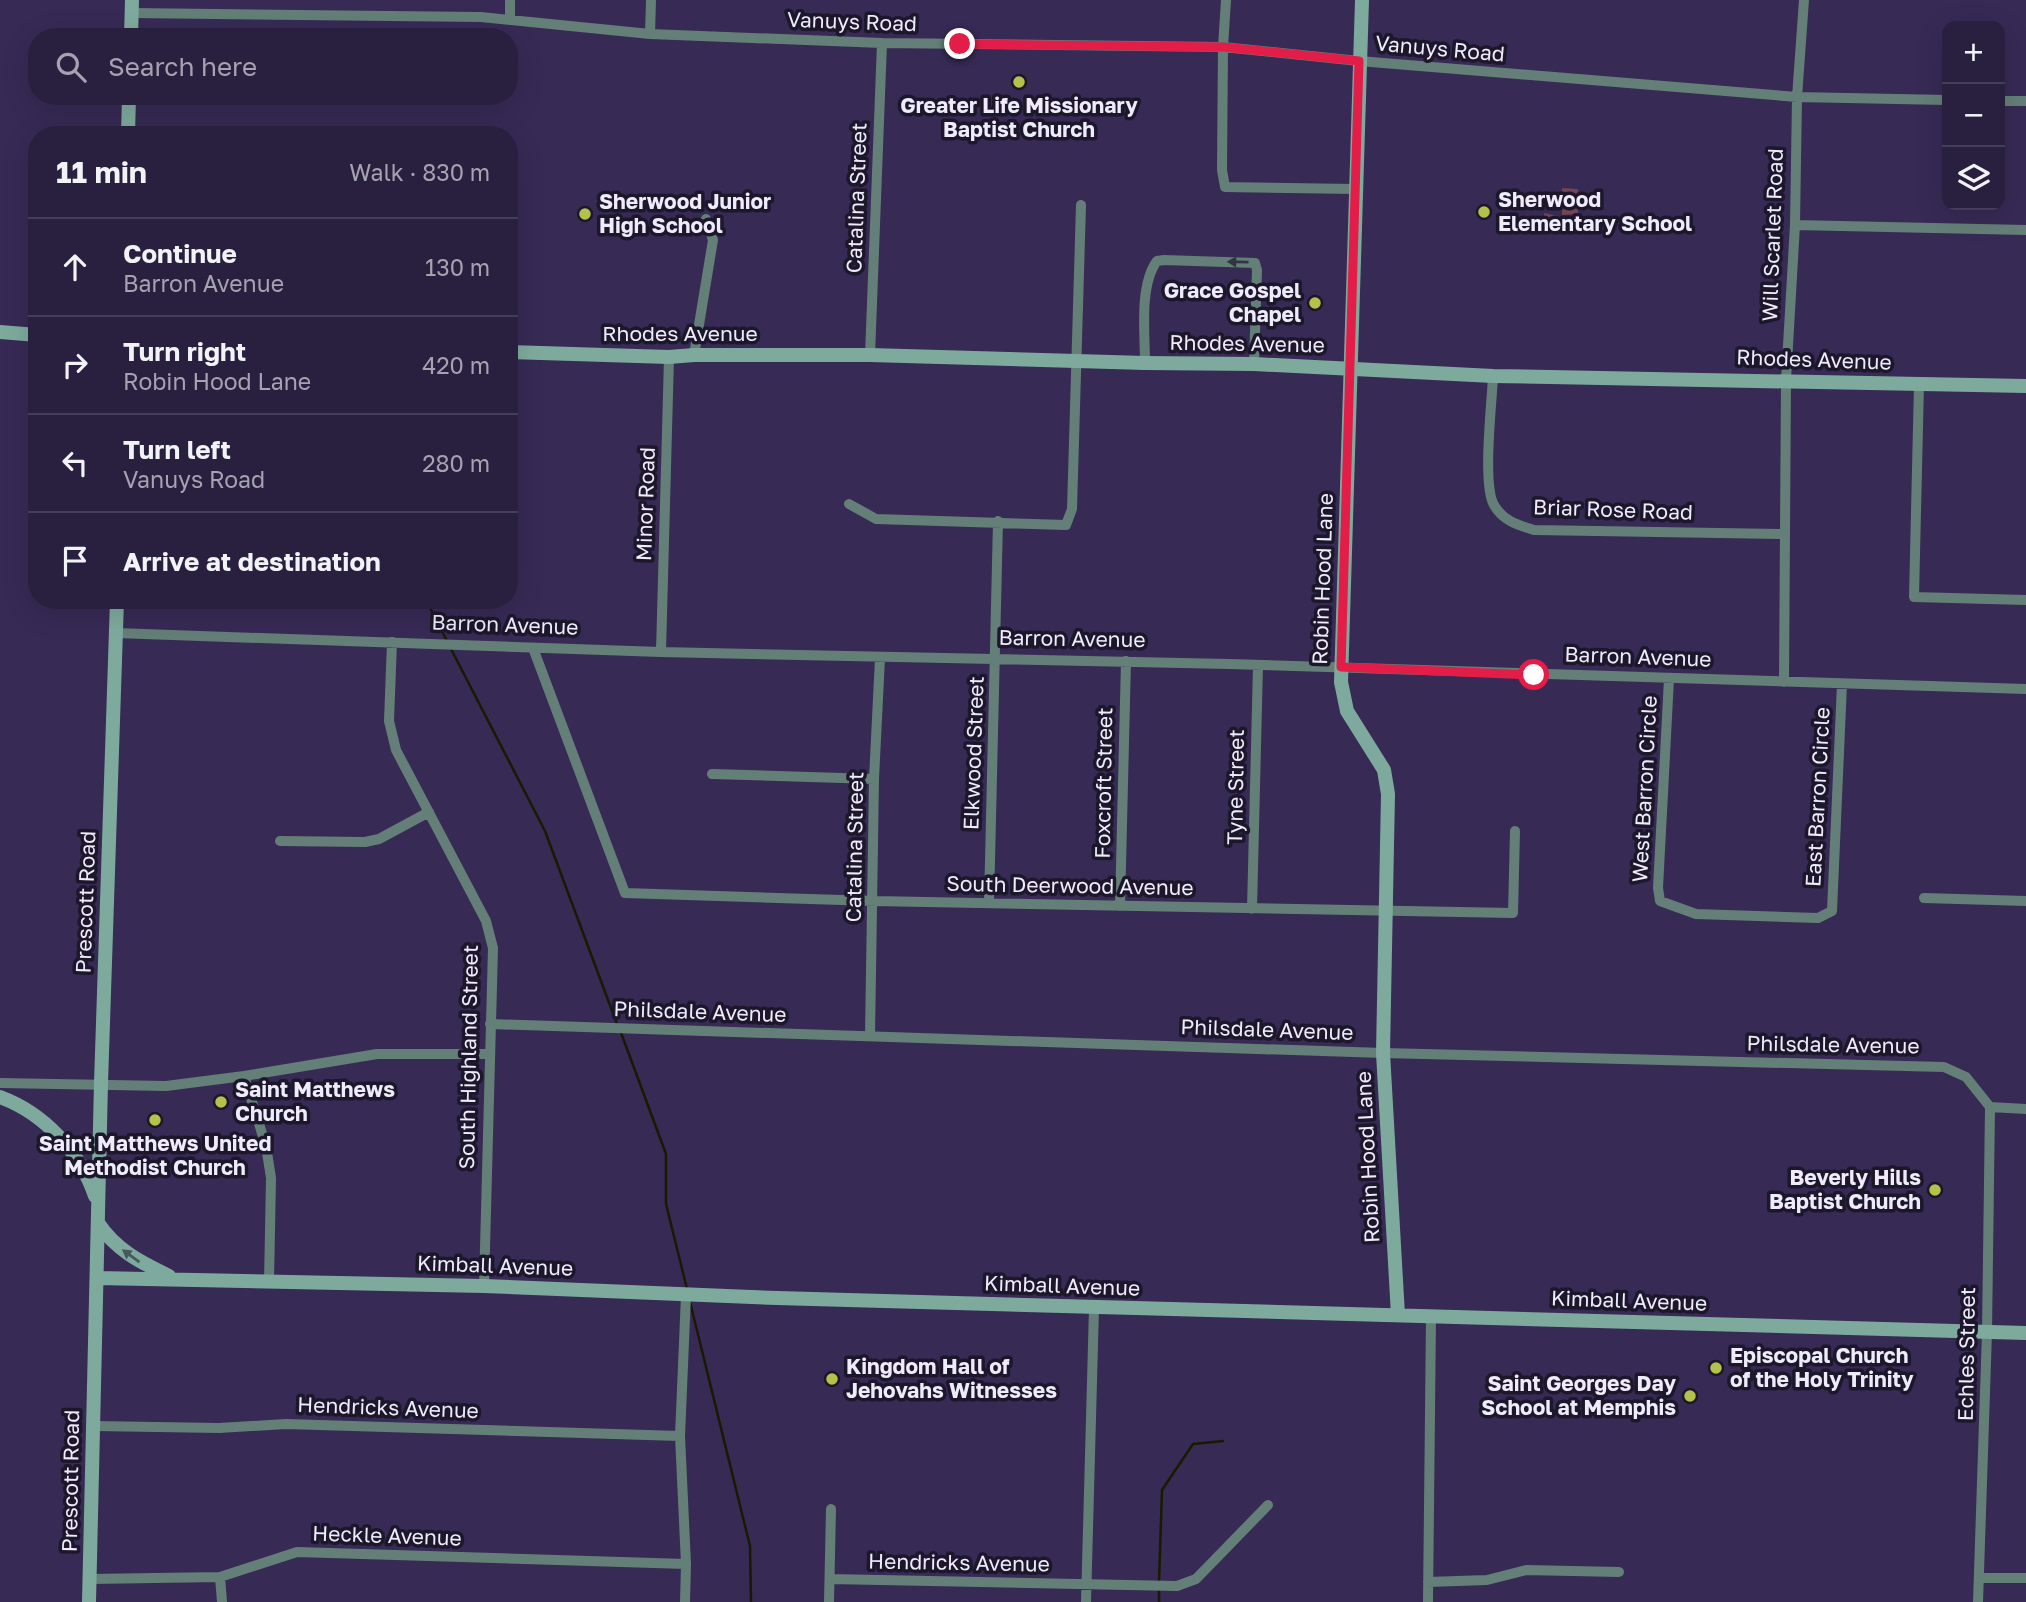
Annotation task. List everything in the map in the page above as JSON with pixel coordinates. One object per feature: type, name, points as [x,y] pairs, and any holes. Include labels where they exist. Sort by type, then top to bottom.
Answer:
[{"type":"main road","name":"Robin Hood Lane","points":[[1362,0],[1341,667],[1343,696],[1348,711],[1384,770],[1388,794],[1383,1054],[1398,1315]]},
{"type":"main road","points":[[131,28],[132,7]]},
{"type":"main road","points":[[128,126],[130,105]]},
{"type":"main road","points":[[0,332],[28,334]]},
{"type":"main road","name":"Rhodes Avenue","points":[[518,352],[669,357],[870,355],[1145,363],[1254,363],[1493,376],[2026,386]]},
{"type":"main road","name":"Prescott Road","points":[[89,1602],[101,1083],[117,609]]},
{"type":"main road","points":[[0,1097],[14,1102],[47,1124],[75,1154],[88,1176],[98,1206]]},
{"type":"main road","points":[[98,1223],[109,1239],[129,1256],[173,1278]]},
{"type":"main road","name":"Kimball Avenue","points":[[97,1278],[484,1286],[1094,1308],[2026,1333]]},
{"type":"street","points":[[510,0],[510,20]]},
{"type":"street","points":[[650,34],[651,0]]},
{"type":"street","points":[[1226,0],[1223,47],[1224,187],[1356,189]]},
{"type":"street","name":"Will Scarlet Road","points":[[1784,682],[1786,380],[1795,225],[1797,97],[1804,0]]},
{"type":"street","name":"Vanuys Road","points":[[132,7],[481,17],[650,34],[883,43],[1223,47],[1359,61],[1797,97],[1942,100]]},
{"type":"street","name":"Catalina Street","points":[[870,355],[883,43]]},
{"type":"street","points":[[2005,101],[2026,101]]},
{"type":"street","points":[[849,505],[876,519],[1066,525],[1072,509],[1081,205]]},
{"type":"street","points":[[694,355],[713,240],[706,219]]},
{"type":"street","points":[[1795,225],[2026,230]]},
{"type":"street","points":[[1145,363],[1145,301],[1153,267],[1157,261],[1164,260],[1255,264],[1254,363]]},
{"type":"street","name":"Minor Road","points":[[661,652],[669,357]]},
{"type":"street","name":"Briar Rose Road","points":[[1493,376],[1488,476],[1493,504],[1510,523],[1534,530],[1785,534]]},
{"type":"street","points":[[1919,384],[1914,597],[2026,600]]},
{"type":"street","name":"Elkwood Street","points":[[989,903],[999,522]]},
{"type":"street","name":"Barron Avenue","points":[[116,633],[661,652],[1126,661],[2026,689]]},
{"type":"street","name":"South Highland Street","points":[[391,642],[389,721],[396,750],[486,921],[493,948],[484,1286]]},
{"type":"street","name":"South Deerwood Avenue","points":[[533,648],[625,893],[874,901],[1513,913],[1515,831]]},
{"type":"street","name":"Catalina Street","points":[[870,1036],[874,779],[880,658]]},
{"type":"street","name":"Foxcroft Street","points":[[1120,906],[1126,661]]},
{"type":"street","name":"Tyne Street","points":[[1252,909],[1258,665]]},
{"type":"street","name":"West Barron Circle","points":[[1669,679],[1658,888],[1660,901],[1696,914],[1818,918],[1832,911]]},
{"type":"street","name":"East Barron Circle","points":[[1832,911],[1842,684]]},
{"type":"street","points":[[712,774],[874,779]]},
{"type":"street","points":[[280,841],[365,842],[379,838],[429,812]]},
{"type":"street","points":[[1924,898],[2026,901]]},
{"type":"street","name":"Philsdale Avenue","points":[[490,1024],[1383,1054],[1944,1067],[1966,1077],[1990,1107]]},
{"type":"street","points":[[0,1083],[166,1086],[377,1054],[489,1054]]},
{"type":"street","points":[[244,1076],[266,1146],[271,1178],[269,1282]]},
{"type":"street","points":[[1990,1107],[2026,1109]]},
{"type":"street","name":"Echles Street","points":[[1978,1602],[1987,1332],[1990,1107]]},
{"type":"street","points":[[685,1602],[686,1564],[680,1436],[686,1295]]},
{"type":"street","points":[[1086,1602],[1094,1308]]},
{"type":"street","points":[[1428,1602],[1431,1316]]},
{"type":"street","name":"Hendricks Avenue","points":[[94,1426],[219,1428],[286,1424],[680,1436]]},
{"type":"street","name":"Hendricks Avenue","points":[[830,1579],[1177,1586],[1196,1579],[1268,1505]]},
{"type":"street","points":[[829,1602],[831,1509]]},
{"type":"street","name":"Heckle Avenue","points":[[90,1579],[220,1577],[297,1552],[686,1564]]},
{"type":"street","points":[[1428,1582],[1487,1580],[1526,1570],[1619,1572]]},
{"type":"street","points":[[220,1577],[222,1602]]},
{"type":"street","points":[[1979,1578],[2026,1578]]},
{"type":"shaded area","points":[[1562,188],[1578,189],[1578,214],[1562,215]]},
{"type":"shaded area","points":[[1544,213],[1563,217],[1561,232],[1544,231]]},
{"type":"waterway","points":[[431,609],[447,641]]},
{"type":"waterway","points":[[450,647],[545,831],[617,1024]]},
{"type":"waterway","points":[[620,1030],[666,1154],[666,1204],[687,1289]]},
{"type":"waterway","points":[[690,1302],[750,1546],[751,1602]]},
{"type":"waterway","points":[[1159,1582],[1162,1490],[1193,1444],[1223,1441]]},
{"type":"waterway","points":[[1159,1589],[1159,1602]]},
{"type":"place","name":"Greater Life Missionary Baptist Church","points":[[1019,82]]},
{"type":"place","name":"Sherwood Elementary School","points":[[1484,212]]},
{"type":"place","name":"Sherwood Junior High School","points":[[585,214]]},
{"type":"place","name":"Grace Gospel Chapel","points":[[1315,303]]},
{"type":"place","name":"Saint Matthews Church","points":[[221,1102]]},
{"type":"place","name":"Saint Matthews United Methodist Church","points":[[155,1120]]},
{"type":"place","name":"Beverly Hills Baptist Church","points":[[1935,1190]]},
{"type":"place","name":"Episcopal Church of the Holy Trinity","points":[[1716,1368]]},
{"type":"place","name":"Kingdom Hall of Jehovahs Witnesses","points":[[832,1379]]},
{"type":"place","name":"Saint Georges Day School at Memphis","points":[[1690,1396]]},
{"type":"route","points":[[960,44],[1223,47],[1359,61],[1341,667],[1534,675]]}]
